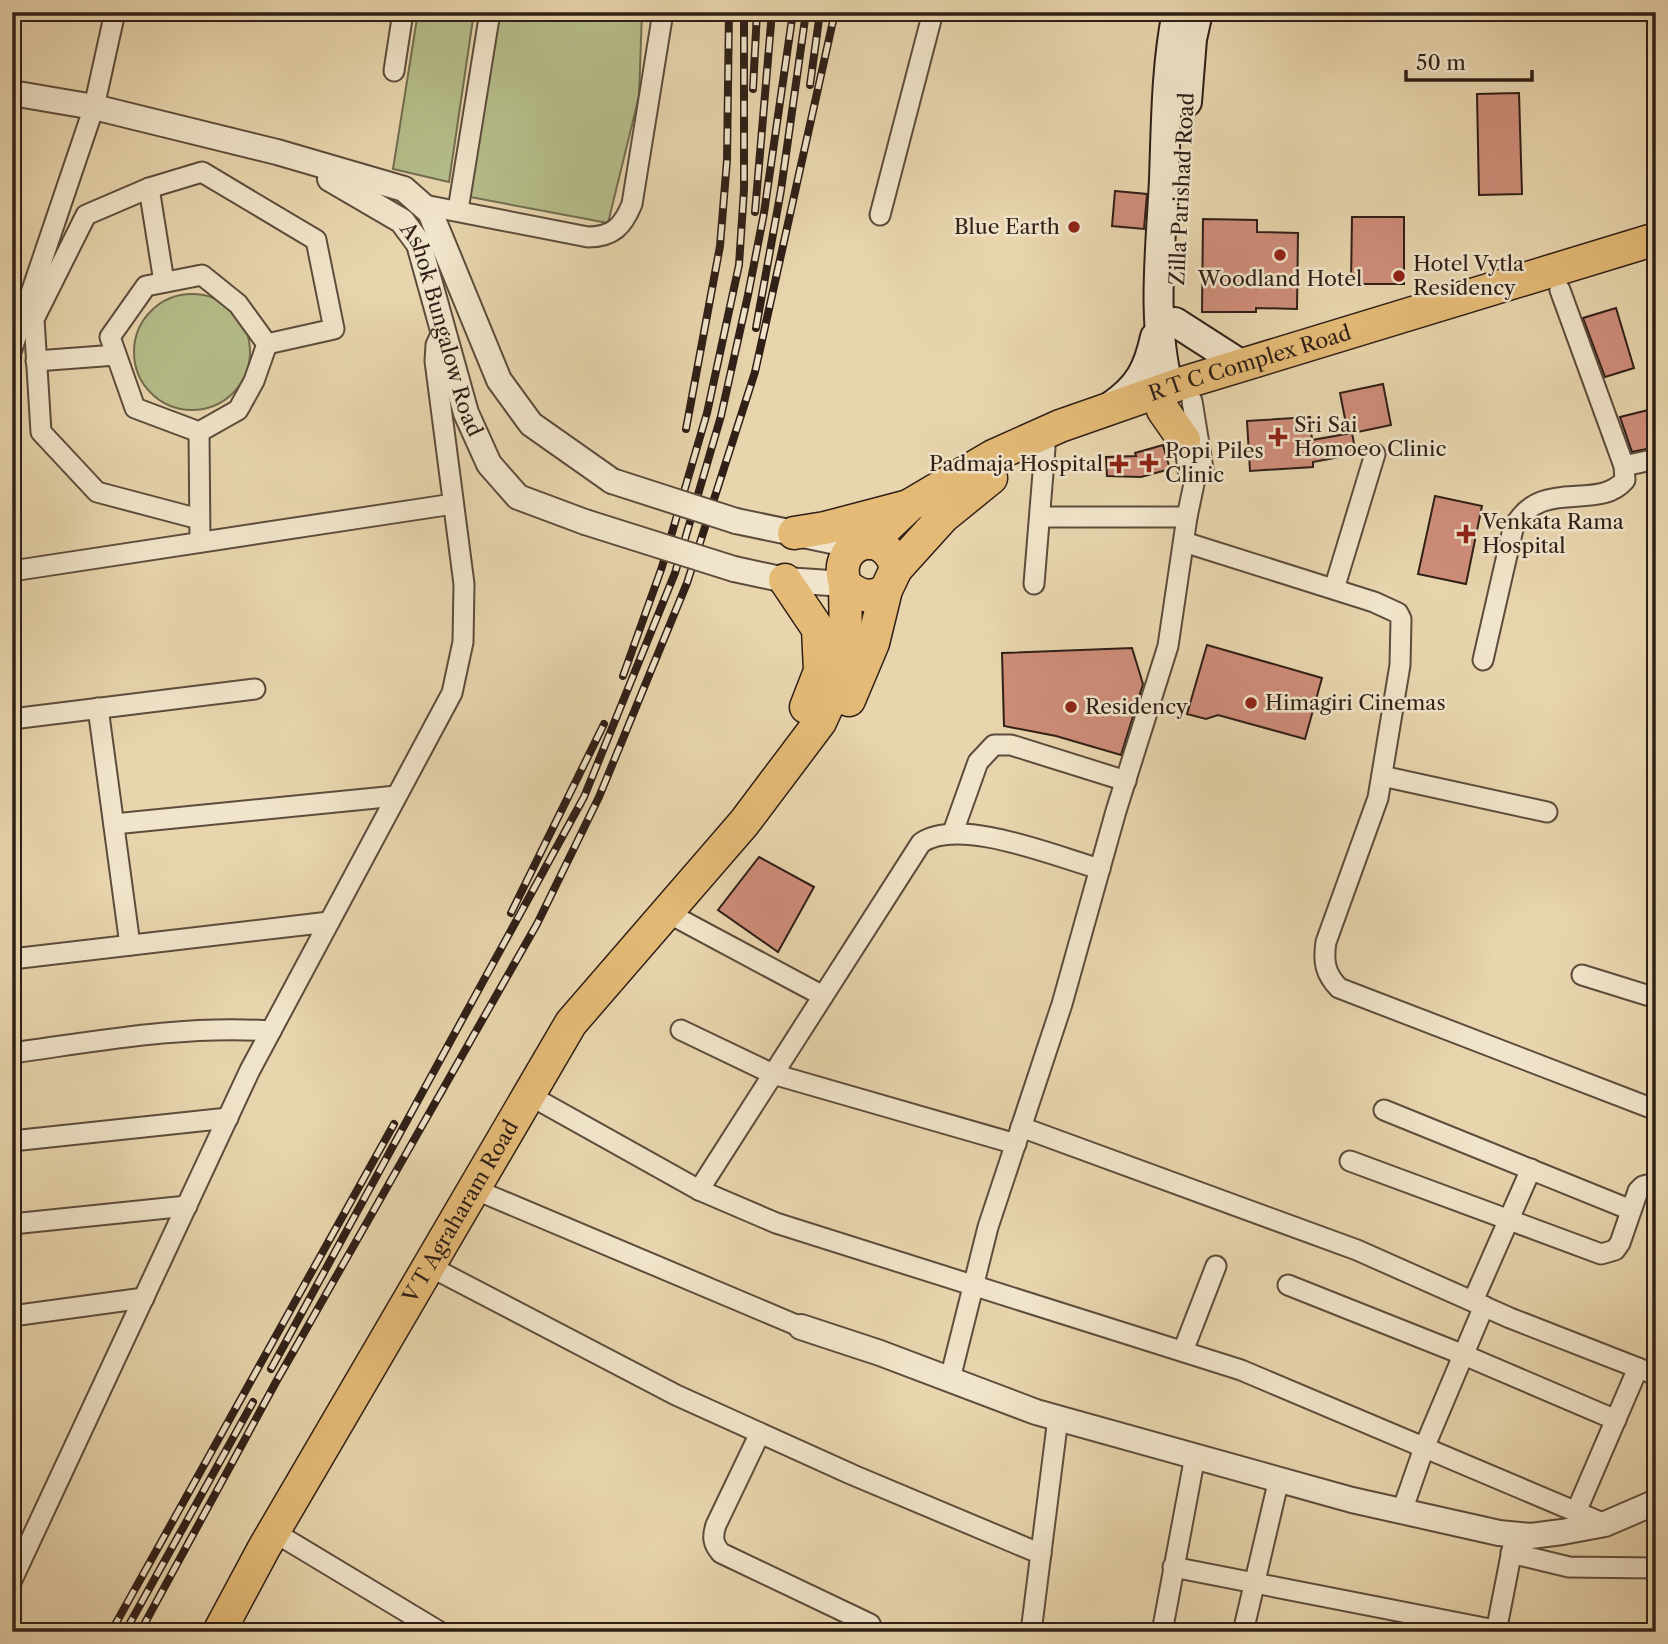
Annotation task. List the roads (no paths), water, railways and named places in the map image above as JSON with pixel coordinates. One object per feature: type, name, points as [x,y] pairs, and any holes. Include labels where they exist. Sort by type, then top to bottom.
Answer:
[{"type":"main road","name":"Zilla Parishad Road","points":[[1167,319],[1172,193],[1171,51],[1177,12]]},
{"type":"main road","name":"Zilla Parishad Road","points":[[1172,193],[1198,12]]},
{"type":"main road","name":"R T C Complex Road","points":[[1177,392],[1242,365],[1656,239]]},
{"type":"main road","name":"R T C Complex Road","points":[[853,560],[910,505],[993,456],[1060,426],[1560,290],[1656,261]]},
{"type":"main road","points":[[1167,319],[1242,365]]},
{"type":"main road","points":[[1167,319],[1162,355],[1177,392],[1184,440]]},
{"type":"main road","points":[[1100,413],[1130,393],[1143,377],[1167,319]]},
{"type":"main road","points":[[853,560],[862,595],[879,594],[963,498],[980,484],[1045,448],[1177,392]]},
{"type":"main road","points":[[794,533],[825,528],[910,505]]},
{"type":"main road","points":[[744,823],[813,760],[857,683],[873,643],[891,579],[885,548],[853,560]]},
{"type":"main road","points":[[744,823],[820,722],[842,674],[853,560]]},
{"type":"main road","points":[[744,823],[784,741],[809,702],[820,671],[818,629],[785,580]]},
{"type":"main road","name":"V T Agraharam Road","points":[[219,1632],[274,1532],[571,1023],[744,823]]},
{"type":"street","points":[[12,349],[94,107],[115,12]]},
{"type":"street","points":[[394,71],[403,12]]},
{"type":"street","points":[[458,210],[490,12]]},
{"type":"street","points":[[424,205],[588,237],[609,235],[618,229],[632,204],[663,12]]},
{"type":"street","points":[[880,215],[933,12]]},
{"type":"street","name":"Ashok Bungalow Road","points":[[12,93],[94,107],[277,152],[404,189],[424,205],[454,265],[499,380],[531,424],[612,481],[736,521],[794,533],[853,560]]},
{"type":"street","name":"Ashok Bungalow Road","points":[[277,152],[366,197],[402,221],[419,244],[466,413],[489,464],[518,497],[585,522],[734,569],[785,580],[853,560]]},
{"type":"street","points":[[199,519],[97,492],[41,432],[34,319],[86,215],[149,188],[202,172],[316,240],[334,329],[267,344]]},
{"type":"street","points":[[149,188],[164,282]]},
{"type":"street","points":[[202,275],[239,304],[267,344],[254,381],[238,410],[199,432],[135,408],[110,337],[146,286],[202,275]]},
{"type":"street","points":[[1483,660],[1513,529],[1520,514],[1534,502],[1611,490],[1625,480],[1624,466],[1560,290]]},
{"type":"street","points":[[12,1580],[271,1031],[452,693],[463,642],[464,584],[435,361],[436,345],[444,328]]},
{"type":"street","points":[[36,361],[117,355]]},
{"type":"street","points":[[950,1379],[988,1227],[1062,1004],[1168,646],[1187,517],[1195,480],[1203,469],[1177,392]]},
{"type":"street","points":[[199,432],[200,542]]},
{"type":"street","points":[[1184,440],[1188,470],[1195,480]]},
{"type":"street","points":[[1034,584],[1042,517],[1045,448]]},
{"type":"street","points":[[1334,589],[1375,454]]},
{"type":"street","points":[[1624,466],[1656,459]]},
{"type":"street","points":[[12,571],[453,504]]},
{"type":"street","points":[[1042,517],[1187,517]]},
{"type":"street","points":[[1184,542],[1389,608],[1401,619],[1400,665],[1378,798],[1326,942],[1325,967],[1330,979],[1339,988],[1656,1110]]},
{"type":"street","points":[[12,719],[255,689]]},
{"type":"street","points":[[98,708],[130,945]]},
{"type":"street","points":[[953,832],[978,762],[994,745],[1011,745],[1126,781]]},
{"type":"street","points":[[1382,776],[1548,811]]},
{"type":"street","points":[[114,824],[396,796]]},
{"type":"street","points":[[699,1190],[913,852],[928,838],[953,832],[972,833],[1100,869]]},
{"type":"street","points":[[668,913],[822,996]]},
{"type":"street","points":[[13,953],[130,945],[329,922]]},
{"type":"street","points":[[1582,975],[1656,998]]},
{"type":"street","points":[[12,1053],[214,1027],[271,1031]]},
{"type":"street","points":[[681,1030],[773,1074],[1019,1135],[1357,1250],[1478,1304],[1647,1371],[1616,1420],[1576,1511]]},
{"type":"street","points":[[529,1095],[699,1190],[776,1223],[1241,1370],[1605,1524]]},
{"type":"street","points":[[1384,1110],[1632,1210]]},
{"type":"street","points":[[12,1141],[228,1118]]},
{"type":"street","points":[[1350,1161],[1601,1254],[1609,1253],[1620,1243],[1643,1186],[1656,1183]]},
{"type":"street","points":[[1402,1511],[1424,1448],[1464,1354],[1478,1304],[1531,1170]]},
{"type":"street","points":[[474,1189],[801,1327],[1058,1418],[1402,1511],[1513,1544],[1569,1567],[1656,1568]]},
{"type":"street","points":[[12,1224],[187,1206]]},
{"type":"street","points":[[429,1266],[676,1395],[1041,1553]]},
{"type":"street","points":[[1183,1352],[1216,1266]]},
{"type":"street","points":[[1288,1285],[1464,1354],[1616,1420]]},
{"type":"street","points":[[12,1316],[144,1298]]},
{"type":"street","points":[[1031,1632],[1058,1418]]},
{"type":"street","points":[[760,1433],[716,1525],[713,1534],[716,1547],[721,1553],[870,1624],[874,1632]]},
{"type":"street","points":[[1162,1632],[1195,1456]]},
{"type":"street","points":[[1243,1632],[1279,1479]]},
{"type":"street","points":[[1513,1544],[1605,1524],[1656,1502]]},
{"type":"street","points":[[274,1532],[440,1632]]},
{"type":"street","points":[[1173,1567],[1500,1631],[1513,1544]]},
{"type":"railway","points":[[686,429],[720,246],[727,160],[729,12]]},
{"type":"railway","points":[[623,676],[662,567],[707,413],[739,265],[744,189],[744,12]]},
{"type":"railway","points":[[753,89],[757,12]]},
{"type":"railway","points":[[755,212],[772,12]]},
{"type":"railway","points":[[271,1369],[584,797],[675,573],[721,416],[748,295],[764,213],[793,12]]},
{"type":"railway","points":[[756,328],[781,190],[806,12]]},
{"type":"railway","points":[[810,85],[820,12]]},
{"type":"railway","points":[[140,1632],[276,1382],[537,924],[599,797],[687,583],[755,372],[835,12]]},
{"type":"railway","points":[[511,913],[604,724]]},
{"type":"railway","points":[[111,1632],[394,1124]]},
{"type":"railway","points":[[125,1632],[253,1402]]},
{"type":"place","name":"Blue Earth","points":[[1074,227]]},
{"type":"place","name":"Woodland Hotel","points":[[1280,255]]},
{"type":"place","name":"Hotel Vytla Residency","points":[[1399,276]]},
{"type":"place","name":"Sri Sai Homoeo Clinic","points":[[1278,437]]},
{"type":"place","name":"Popi Piles Clinic","points":[[1149,463]]},
{"type":"place","name":"Padmaja Hospital","points":[[1119,464]]},
{"type":"place","name":"Venkata Rama Hospital","points":[[1466,534]]},
{"type":"place","name":"Himagiri Cinemas","points":[[1251,703]]},
{"type":"place","name":"Residency","points":[[1071,707]]}]
